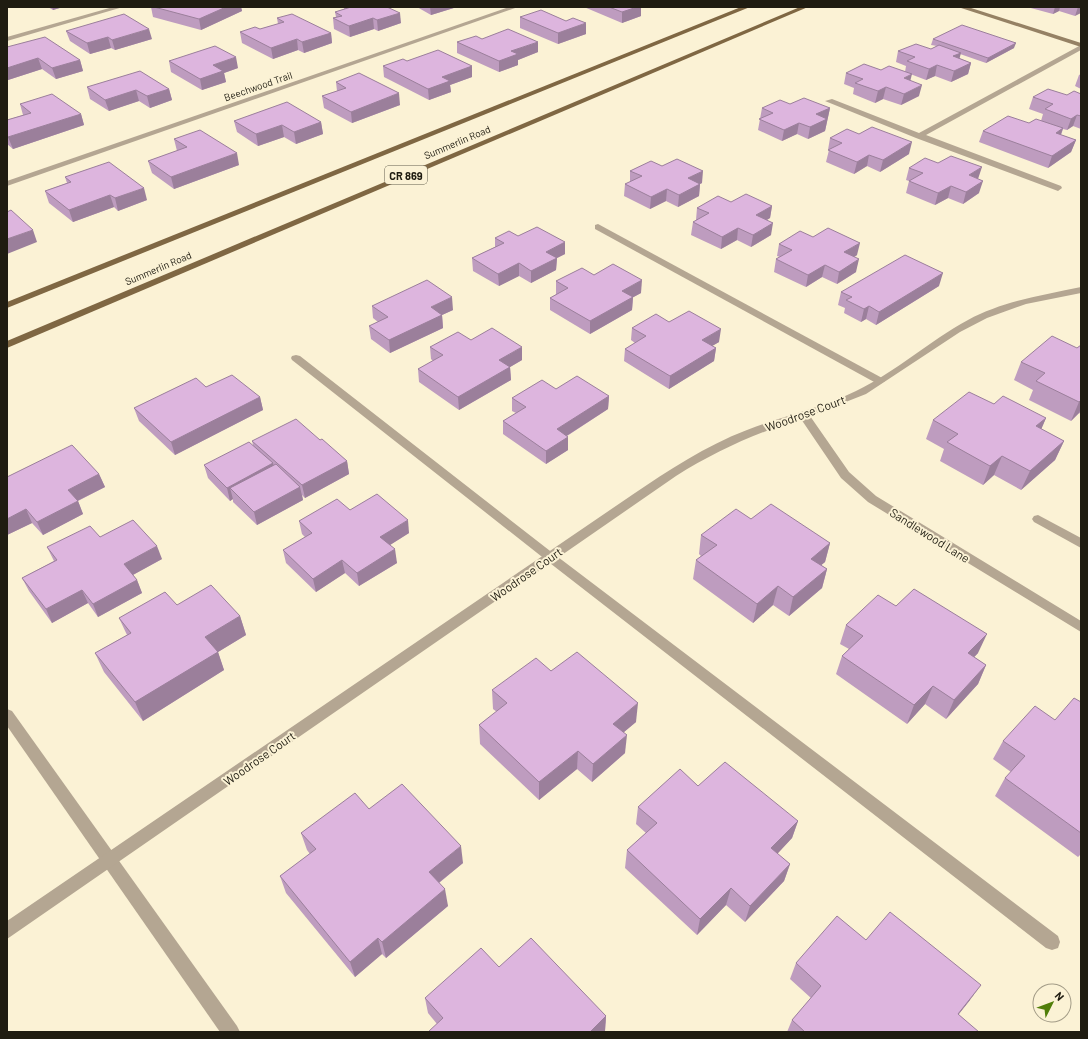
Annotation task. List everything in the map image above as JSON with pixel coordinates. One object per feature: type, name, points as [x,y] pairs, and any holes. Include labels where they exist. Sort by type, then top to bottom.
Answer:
[{"type":"main road","name":"Summerlin Road","points":[[7,305],[747,7]]},
{"type":"main road","name":"Summerlin Road","points":[[7,345],[805,7]]},
{"type":"street","points":[[7,39],[120,7]]},
{"type":"street","name":"Beechwood Trail","points":[[7,184],[515,7]]},
{"type":"street","points":[[961,7],[1081,46]]},
{"type":"street","points":[[919,136],[1081,46]]},
{"type":"street","points":[[829,101],[1058,188]]},
{"type":"street","points":[[598,227],[880,381]]},
{"type":"street","name":"Woodrose Court","points":[[7,931],[550,557],[705,453],[737,437],[804,415],[862,392],[972,322],[997,310],[1081,290]]},
{"type":"street","points":[[296,358],[550,557],[1052,942]]},
{"type":"street","name":"Sandlewood Lane","points":[[804,415],[845,475],[872,499],[1081,628]]},
{"type":"street","points":[[1038,519],[1081,544]]},
{"type":"street","points":[[7,715],[231,1032]]},
{"type":"building","points":[[154,7],[226,7],[199,19]]},
{"type":"building","points":[[351,7],[387,7],[400,13],[377,20],[373,18],[349,26],[333,18],[342,16],[335,12]]},
{"type":"building","points":[[609,7],[637,7],[622,12]]},
{"type":"building","points":[[541,10],[566,21],[573,18],[586,23],[558,33],[520,17]]},
{"type":"building","points":[[124,14],[149,29],[112,40],[108,37],[87,43],[66,31]]},
{"type":"building","points":[[292,14],[331,33],[302,42],[297,39],[271,48],[240,32],[255,27],[260,29],[284,22],[277,18]]},
{"type":"building","points":[[962,25],[1016,43],[988,58],[933,39]]},
{"type":"building","points":[[508,29],[538,42],[511,51],[518,54],[499,61],[457,42],[476,36],[482,39]]},
{"type":"building","points":[[45,37],[80,60],[52,68],[38,58],[7,68],[7,47]]},
{"type":"building","points":[[916,44],[931,49],[939,45],[961,53],[953,56],[971,63],[954,71],[937,65],[929,69],[907,61],[915,57],[898,51]]},
{"type":"building","points":[[215,46],[236,57],[213,65],[223,71],[200,79],[169,61]]},
{"type":"building","points":[[438,50],[472,66],[442,77],[450,81],[428,89],[383,66],[403,59],[407,61]]},
{"type":"building","points":[[864,64],[881,70],[889,66],[912,74],[904,78],[922,85],[904,94],[886,87],[878,91],[855,83],[863,79],[846,73]]},
{"type":"building","points":[[140,71],[169,89],[147,96],[136,90],[105,100],[87,87]]},
{"type":"building","points":[[359,73],[399,93],[351,112],[322,96],[346,88],[336,82]]},
{"type":"building","points":[[1048,89],[1067,95],[1074,91],[1081,94],[1081,116],[1077,115],[1071,119],[1045,109],[1053,104],[1033,97]]},
{"type":"building","points":[[52,94],[81,114],[8,137],[7,136],[7,120],[31,113],[20,104]]},
{"type":"building","points":[[804,98],[830,108],[816,114],[827,119],[810,127],[799,123],[784,130],[759,119],[773,113],[762,108],[780,100],[790,104]]},
{"type":"building","points":[[287,102],[321,122],[294,132],[282,125],[256,134],[234,121]]},
{"type":"building","points":[[1008,116],[1029,123],[1036,119],[1063,128],[1056,133],[1076,140],[1052,156],[983,131]]},
{"type":"building","points":[[872,127],[912,142],[883,160],[869,155],[857,162],[828,150],[842,143],[830,138],[847,129],[859,134]]},
{"type":"building","points":[[200,130],[237,153],[171,177],[148,161],[187,147],[174,139]]},
{"type":"building","points":[[951,156],[982,167],[969,175],[983,181],[966,192],[951,186],[938,193],[909,181],[923,173],[909,168],[925,158],[938,163]]},
{"type":"building","points":[[677,159],[703,171],[688,178],[700,184],[679,195],[667,189],[651,197],[625,184],[642,176],[630,171],[651,161],[662,166]]},
{"type":"building","points":[[109,162],[144,188],[115,198],[110,195],[69,210],[45,191],[71,182],[65,177]]},
{"type":"building","points":[[746,194],[772,206],[756,215],[773,223],[753,235],[738,228],[722,237],[693,222],[709,213],[697,208],[718,196],[731,202]]},
{"type":"building","points":[[11,210],[33,230],[7,239],[7,212]]},
{"type":"building","points":[[537,227],[565,242],[546,252],[557,258],[531,271],[519,263],[498,274],[472,258],[504,243],[495,238],[509,231],[518,236]]},
{"type":"building","points":[[828,228],[860,243],[844,252],[859,259],[839,272],[825,265],[808,275],[776,259],[792,250],[779,244],[800,231],[813,237]]},
{"type":"building","points":[[905,255],[943,273],[879,312],[869,306],[864,309],[846,300],[852,297],[841,292]]},
{"type":"building","points":[[613,264],[642,280],[622,291],[633,297],[590,321],[550,298],[568,288],[556,281],[582,268],[594,275]]},
{"type":"building","points":[[427,280],[452,297],[431,307],[442,315],[389,340],[369,326],[388,317],[372,306]]},
{"type":"building","points":[[689,311],[721,329],[702,340],[716,348],[670,376],[625,349],[646,336],[632,328],[656,314],[669,322]]},
{"type":"building","points":[[492,328],[522,347],[499,360],[510,367],[458,397],[418,369],[443,355],[430,347],[458,332],[471,340]]},
{"type":"building","points":[[1052,336],[1077,348],[1081,345],[1081,400],[1079,402],[1036,381],[1045,373],[1021,362]]},
{"type":"building","points":[[232,375],[260,397],[171,442],[134,408],[196,378],[206,387]]},
{"type":"building","points":[[577,376],[609,396],[557,429],[568,437],[546,451],[503,421],[526,407],[512,398],[542,380],[556,389]]},
{"type":"building","points":[[969,392],[994,404],[1003,396],[1046,418],[1036,426],[1064,441],[1030,471],[1002,456],[990,466],[947,442],[958,434],[933,420]]},
{"type":"building","points":[[296,419],[347,461],[302,485],[252,441]]},
{"type":"building","points":[[249,442],[273,463],[227,488],[204,465]]},
{"type":"building","points":[[72,445],[99,474],[68,490],[78,501],[37,522],[26,509],[7,519],[7,477]]},
{"type":"building","points":[[276,464],[300,487],[254,512],[230,488]]},
{"type":"building","points":[[377,494],[408,520],[380,537],[395,549],[357,573],[342,560],[313,579],[283,550],[312,533],[299,521],[337,499],[350,510]]},
{"type":"building","points":[[771,504],[830,543],[811,559],[827,569],[793,597],[778,586],[757,604],[696,560],[717,545],[701,535],[736,509],[751,519]]},
{"type":"building","points":[[133,520],[157,546],[124,564],[137,580],[93,604],[82,590],[46,609],[22,578],[57,560],[47,547],[90,526],[100,537]]},
{"type":"building","points":[[211,585],[240,616],[205,637],[218,652],[135,702],[95,653],[131,633],[119,618],[165,592],[177,605]]},
{"type":"building","points":[[914,589],[987,634],[968,653],[986,665],[954,700],[933,686],[914,705],[842,656],[863,636],[846,625],[878,595],[896,606]]},
{"type":"building","points":[[577,652],[638,703],[613,724],[627,735],[593,764],[578,751],[539,782],[479,725],[507,703],[492,690],[536,658],[551,671]]},
{"type":"building","points":[[1074,698],[1081,702],[1081,833],[1005,778],[1025,756],[1003,741],[1035,706],[1055,720]]},
{"type":"building","points":[[725,762],[798,821],[771,848],[790,864],[750,906],[731,888],[700,919],[627,850],[657,823],[638,807],[680,769],[698,786]]},
{"type":"building","points":[[402,784],[461,846],[429,872],[445,889],[382,942],[378,938],[350,962],[280,876],[316,849],[301,833],[355,793],[369,809]]},
{"type":"building","points":[[890,912],[981,985],[958,1014],[979,1032],[805,1032],[792,1020],[821,986],[796,963],[837,916],[866,940]]},
{"type":"building","points":[[531,938],[606,1016],[590,1032],[428,1032],[443,1018],[425,998],[481,948],[499,967]]}]
